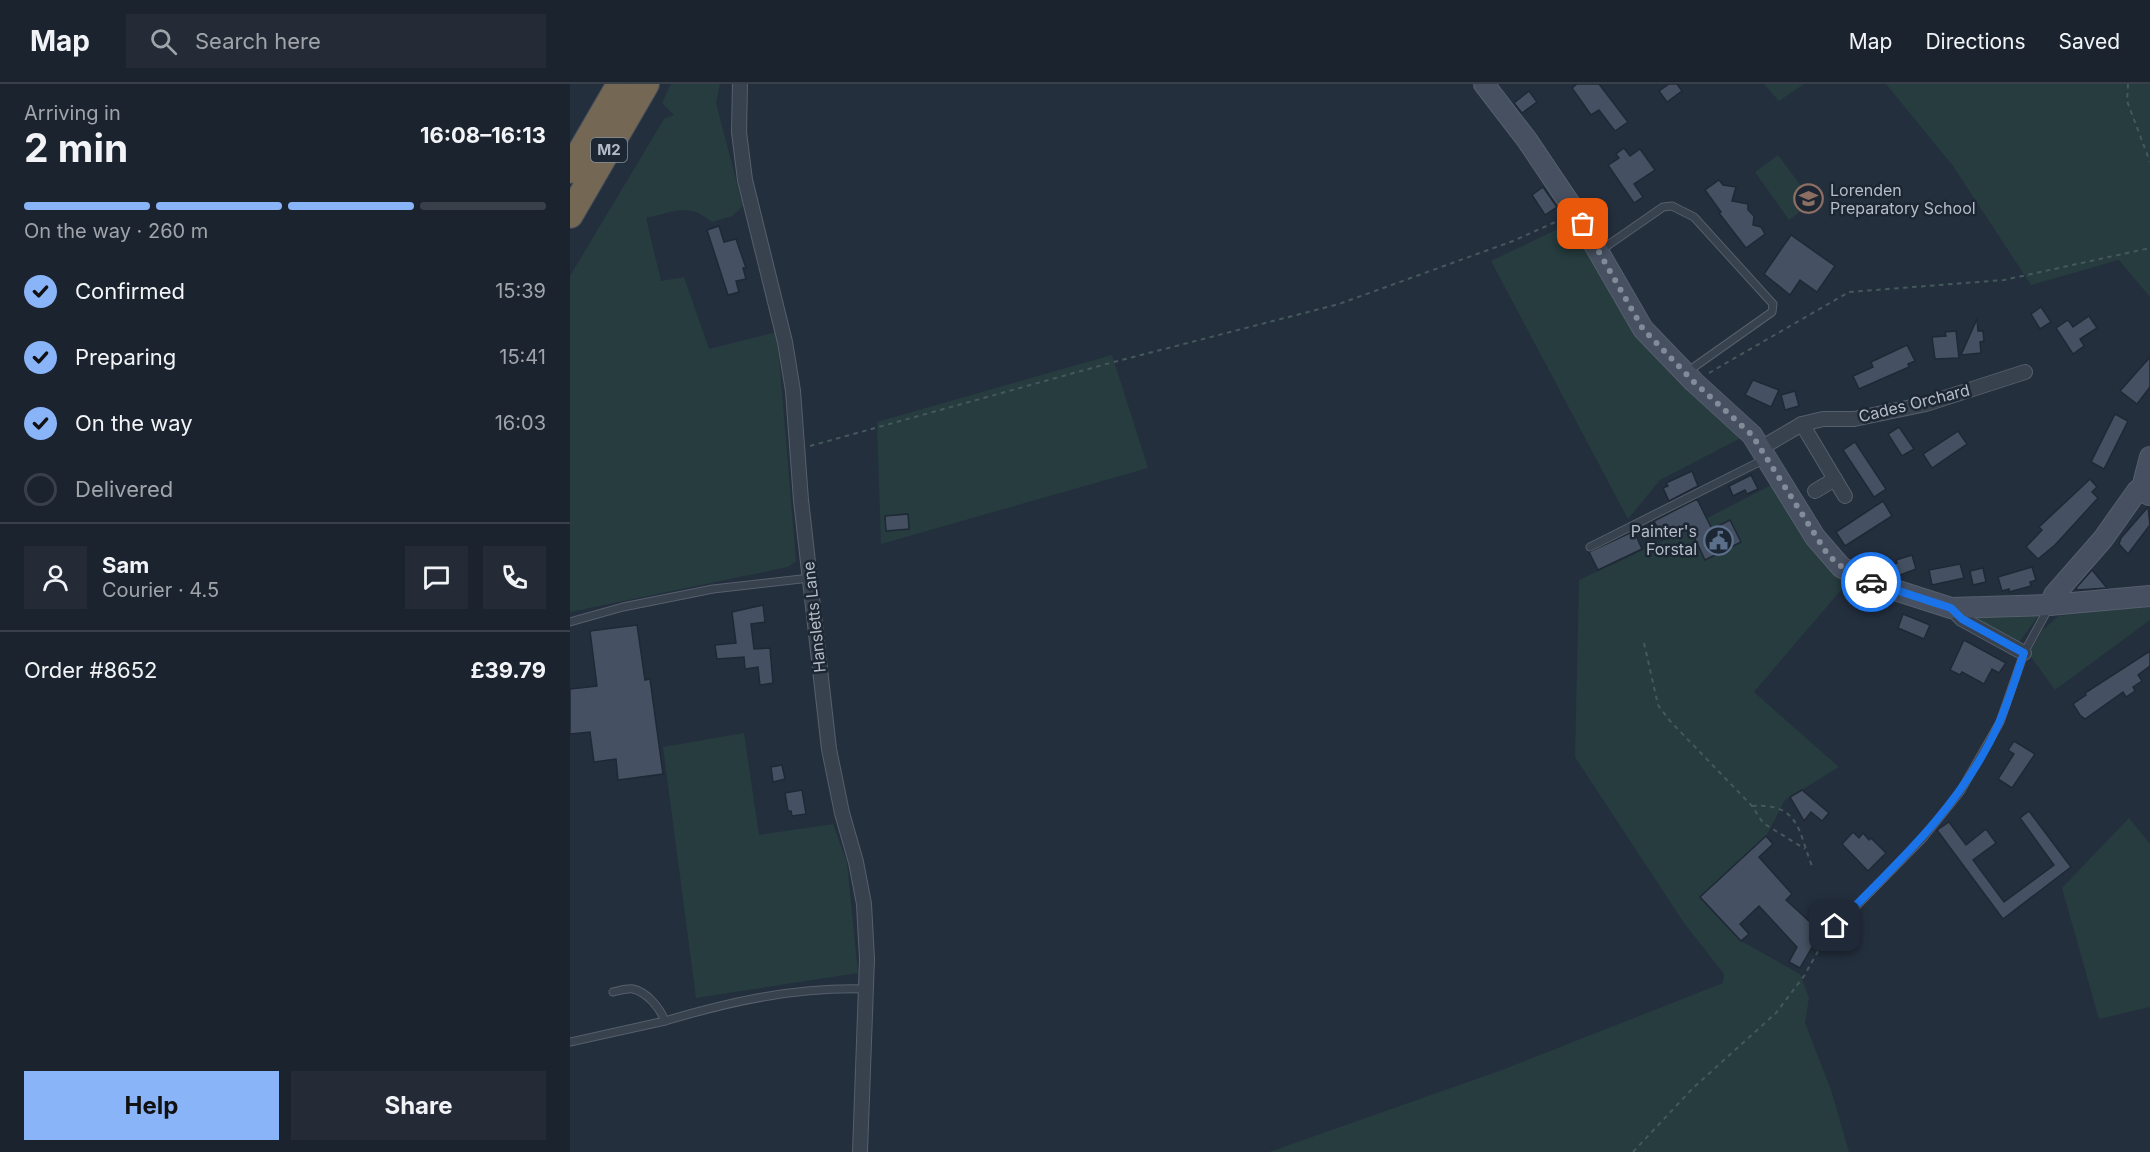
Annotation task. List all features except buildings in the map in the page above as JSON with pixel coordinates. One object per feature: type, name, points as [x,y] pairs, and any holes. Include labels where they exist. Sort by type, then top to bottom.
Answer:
[{"type":"highway","name":"M2","points":[[570,170],[620,84]]},
{"type":"highway","name":"M2","points":[[570,215],[646,84]]},
{"type":"street","name":"Hansletts Lane","points":[[740,84],[738,123],[745,180],[785,342],[793,391],[801,500],[829,750],[862,894],[866,939],[866,989],[860,1152]]},
{"type":"street","points":[[1484,84],[1527,141],[1575,213],[1643,329],[1752,435],[1815,537],[1841,567],[1868,581],[1951,608],[2050,605],[2150,596]]},
{"type":"street","name":"Cades Orchard","points":[[1764,453],[1802,424],[1823,419],[1854,419],[1926,404],[2025,372]]},
{"type":"street","points":[[1802,424],[1845,496]]},
{"type":"street","points":[[2050,605],[2054,595],[2077,571],[2137,491],[2147,491],[2145,474],[2150,457]]},
{"type":"street","points":[[1815,491],[1835,479]]},
{"type":"street","points":[[1951,608],[1962,619],[2024,653]]},
{"type":"lane","points":[[1599,252],[1663,207],[1672,206],[1694,217],[1773,304],[1772,312],[1690,377]]},
{"type":"lane","points":[[1590,547],[1764,453]]},
{"type":"lane","points":[[570,622],[623,607],[713,588],[810,578]]},
{"type":"lane","points":[[1825,938],[1923,838],[1960,792],[2000,722],[2024,653],[2050,605]]},
{"type":"lane","points":[[613,992],[632,988],[644,994],[655,1005],[665,1021]]},
{"type":"lane","points":[[570,1042],[665,1021],[710,1007],[792,991],[866,989]]},
{"type":"path","points":[[2128,84],[2127,101],[2150,162]]},
{"type":"path","points":[[798,449],[1110,363],[1339,304],[1513,241],[1575,213]]},
{"type":"path","points":[[1690,377],[1849,292],[2004,280],[2150,248]]},
{"type":"path","points":[[1644,643],[1658,705],[1670,721],[1752,806],[1763,823],[1805,849]]},
{"type":"path","points":[[1752,806],[1769,805],[1784,810],[1796,821],[1802,832],[1812,867]]},
{"type":"path","points":[[1634,1152],[1693,1088],[1776,1013],[1804,976],[1825,938]]},
{"type":"green space","points":[[671,84],[720,84],[716,103],[743,206],[732,216],[712,222],[688,210],[672,211],[646,218],[661,281],[684,277],[709,349],[777,332],[796,561],[788,567],[570,612],[570,276],[664,119],[674,115],[662,103]]},
{"type":"green space","points":[[1764,84],[1804,84],[1779,101]]},
{"type":"green space","points":[[1886,84],[2150,84],[2150,297],[2119,260],[2031,285],[1953,166]]},
{"type":"green space","points":[[1778,155],[1813,202],[1789,220],[1755,172]]},
{"type":"green space","points":[[1570,223],[1633,330],[1743,437],[1660,480],[1628,519],[1491,261]]},
{"type":"green space","points":[[1112,355],[1148,468],[881,544],[877,422]]},
{"type":"green space","points":[[1773,484],[1822,561],[1847,583],[1754,692],[1839,767],[1785,800],[1766,836],[1700,897],[1741,941],[1800,974],[1809,998],[1805,1023],[1831,1090],[1849,1152],[1269,1152],[1502,1070],[1723,983],[1724,974],[1684,923],[1575,757],[1579,580],[1669,538]]},
{"type":"green space","points":[[2150,606],[2150,620],[2055,690],[2029,654],[2042,631],[2058,616]]},
{"type":"green space","points":[[1968,615],[2039,615],[2020,641],[2016,642]]},
{"type":"green space","points":[[744,733],[759,835],[833,824],[847,862],[858,973],[696,998],[663,747]]},
{"type":"green space","points":[[2129,818],[2150,844],[2150,1007],[2099,1019],[2062,888]]},
{"type":"way so far","points":[[1583,224],[1643,329],[1694,382],[1752,435],[1828,555],[1848,572],[1871,582]]},
{"type":"place","name":"Lorenden Preparatory School","points":[[1809,199]]},
{"type":"place","name":"Painter's Forstal","points":[[1718,540]]},
{"type":"route","points":[[1835,926],[1923,838],[1960,792],[2000,722],[2024,653],[1962,619],[1951,608],[1871,582]]}]
